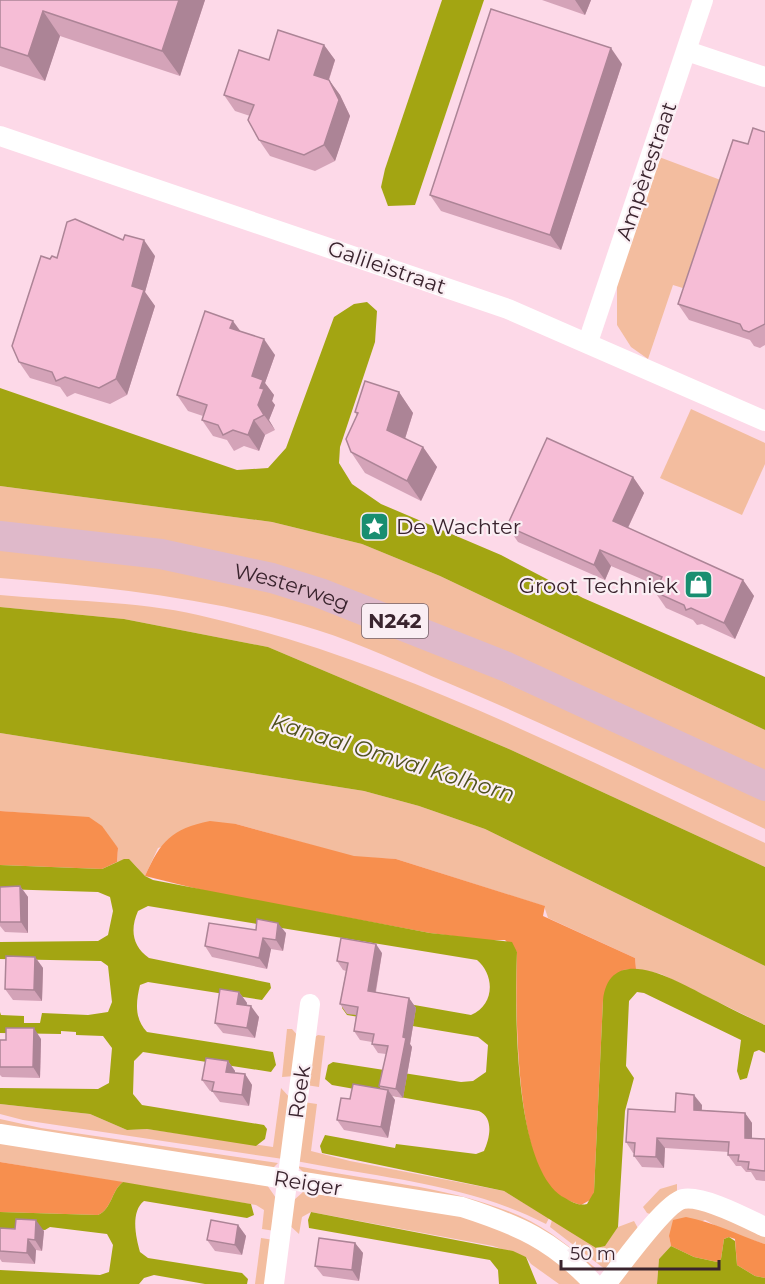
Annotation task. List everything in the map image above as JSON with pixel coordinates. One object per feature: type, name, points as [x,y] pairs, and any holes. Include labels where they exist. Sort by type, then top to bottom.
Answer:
[{"type":"main road","name":"Westerweg","points":[[0,536],[161,554],[272,578],[320,593],[507,667],[765,786]]},
{"type":"street","name":"Ampèrestraat","points":[[588,342],[703,0]]},
{"type":"street","points":[[687,51],[765,77]]},
{"type":"street","name":"Galileistraat","points":[[0,136],[508,309],[765,421]]},
{"type":"street","name":"Roek","points":[[274,1284],[310,1004]]},
{"type":"street","name":"Reiger","points":[[0,1134],[462,1207],[501,1219],[556,1248],[594,1284]]},
{"type":"street","points":[[606,1284],[668,1208],[683,1199],[699,1200],[765,1227]]},
{"type":"shaded area","points":[[659,157],[734,185],[699,293],[673,285],[648,359],[631,347],[617,325],[617,285]]},
{"type":"shaded area","points":[[691,409],[765,443],[765,464],[742,515],[660,478]]},
{"type":"shaded area","points":[[0,486],[272,522],[362,544],[440,576],[765,730],[765,772],[386,604],[0,523]]},
{"type":"shaded area","points":[[0,549],[159,567],[283,595],[407,638],[765,799],[765,829],[528,718],[334,636],[278,619],[160,595],[0,578]]},
{"type":"shaded area","points":[[0,595],[175,610],[272,634],[345,658],[487,714],[765,843],[765,867],[509,749],[268,647],[124,619],[0,607]]},
{"type":"shaded area","points":[[0,733],[364,791],[419,806],[485,829],[765,966],[765,1025],[661,974],[636,969],[635,958],[548,918],[544,906],[396,859],[354,857],[236,824],[158,848],[145,876],[130,861],[117,862],[118,848],[90,818],[0,811]]},
{"type":"shaded area","points":[[0,811],[89,817],[102,826],[118,848],[117,862],[102,869],[0,865]]},
{"type":"shaded area","points":[[210,821],[236,824],[354,856],[396,859],[545,906],[543,916],[635,958],[636,969],[623,970],[603,1000],[592,1199],[581,1205],[560,1196],[550,1188],[539,1168],[530,1141],[520,1074],[517,952],[505,940],[483,940],[430,933],[210,892],[145,876],[156,854],[169,838],[186,828]]},
{"type":"shaded area","points":[[287,1029],[292,1029],[299,1037],[295,1076],[282,1077]]},
{"type":"shaded area","points":[[325,1036],[319,1087],[306,1085],[315,1037]]},
{"type":"shaded area","points":[[281,1088],[292,1100],[283,1159],[23,1120],[0,1114],[0,1104],[90,1114],[127,1130],[147,1129],[273,1147]]},
{"type":"shaded area","points":[[303,1102],[317,1104],[311,1151],[350,1161],[504,1191],[549,1218],[546,1224],[517,1211],[455,1191],[296,1161]]},
{"type":"shaded area","points":[[0,1119],[41,1128],[278,1163],[273,1168],[0,1127]]},
{"type":"shaded area","points":[[0,1143],[267,1185],[276,1198],[275,1231],[262,1229],[264,1210],[256,1205],[0,1162]]},
{"type":"shaded area","points":[[0,1162],[123,1182],[106,1209],[98,1215],[0,1212]]},
{"type":"shaded area","points":[[297,1166],[410,1185],[494,1206],[541,1227],[599,1271],[590,1268],[551,1238],[305,1174]]},
{"type":"shaded area","points":[[677,1184],[677,1195],[653,1215],[647,1213],[643,1207],[660,1189]]},
{"type":"shaded area","points":[[303,1192],[455,1214],[489,1223],[538,1247],[585,1284],[559,1284],[531,1264],[526,1257],[493,1246],[311,1212],[302,1217],[299,1234],[288,1224],[294,1200]]},
{"type":"shaded area","points":[[696,1206],[765,1235],[765,1244],[727,1232],[705,1220],[669,1236],[671,1246],[659,1259],[657,1284],[618,1284],[674,1210]]},
{"type":"shaded area","points":[[686,1217],[716,1225],[765,1244],[765,1278],[755,1276],[737,1265],[735,1239],[729,1237],[724,1239],[721,1259],[717,1262],[694,1257],[671,1246],[669,1236],[673,1220]]},
{"type":"shaded area","points":[[552,1220],[605,1245],[618,1227],[634,1221],[640,1232],[606,1270],[550,1227]]},
{"type":"shaded area","points":[[261,1238],[274,1240],[269,1284],[255,1284]]},
{"type":"water","points":[[442,0],[484,0],[415,205],[388,206],[381,187],[385,169]]},
{"type":"water","points":[[367,302],[377,311],[375,342],[340,447],[339,463],[352,484],[381,504],[501,555],[583,598],[765,677],[765,730],[440,576],[362,544],[272,522],[0,486],[0,388],[237,470],[268,468],[286,448],[334,317],[354,304]]},
{"type":"water","name":"Kanaal Omval Kolhorn","points":[[0,607],[124,619],[268,647],[509,749],[765,867],[765,966],[485,829],[419,806],[364,791],[0,733]]},
{"type":"water","points":[[129,859],[145,876],[153,880],[430,933],[512,942],[517,952],[516,1009],[526,1123],[535,1156],[548,1182],[565,1198],[575,1203],[587,1204],[594,1192],[603,1000],[608,982],[618,972],[631,969],[646,970],[663,975],[765,1025],[765,1053],[759,1050],[754,1052],[747,1078],[740,1080],[737,1071],[741,1040],[644,993],[637,992],[629,1001],[626,1066],[634,1078],[625,1111],[618,1227],[605,1246],[596,1248],[504,1191],[322,1153],[320,1146],[325,1135],[395,1148],[396,1144],[476,1154],[484,1151],[488,1140],[489,1123],[484,1114],[479,1111],[332,1085],[325,1079],[328,1065],[333,1062],[461,1082],[473,1081],[486,1072],[488,1045],[478,1037],[347,1015],[342,1008],[344,998],[352,994],[471,1015],[485,1004],[490,989],[487,974],[477,960],[148,906],[138,911],[133,931],[136,943],[149,958],[270,983],[271,988],[262,1000],[148,982],[140,985],[137,1004],[140,1021],[147,1032],[273,1052],[276,1065],[271,1072],[143,1052],[134,1061],[133,1094],[142,1105],[264,1125],[267,1129],[265,1139],[256,1146],[147,1129],[127,1130],[90,1114],[0,1104],[0,1088],[98,1089],[109,1083],[112,1048],[103,1036],[76,1035],[76,1032],[61,1031],[61,1034],[0,1033],[0,1012],[1,1015],[24,1016],[24,1023],[40,1023],[42,1013],[88,1015],[108,1012],[112,1002],[108,966],[101,961],[0,959],[0,942],[98,941],[108,935],[113,911],[110,897],[98,892],[0,889],[0,865],[102,869]]},
{"type":"water","points":[[123,1182],[251,1204],[254,1215],[247,1218],[144,1201],[136,1218],[140,1252],[148,1258],[242,1273],[248,1279],[247,1284],[205,1284],[154,1275],[144,1278],[139,1284],[0,1284],[0,1270],[100,1275],[109,1272],[113,1245],[107,1234],[50,1227],[45,1230],[0,1228],[0,1212],[98,1215],[106,1209]]},
{"type":"water","points":[[311,1212],[513,1251],[526,1257],[537,1284],[499,1284],[498,1270],[490,1260],[309,1228],[308,1220]]},
{"type":"water","points":[[729,1237],[735,1241],[737,1265],[755,1276],[765,1278],[765,1284],[657,1284],[659,1259],[671,1246],[694,1257],[717,1262],[721,1259],[724,1239]]},
{"type":"building","points":[[0,0],[179,0],[162,51],[43,11],[28,56],[0,47]]},
{"type":"building","points":[[491,9],[611,48],[550,235],[430,195]]},
{"type":"building","points":[[278,30],[324,45],[314,75],[329,80],[339,100],[324,145],[304,155],[259,140],[248,120],[254,105],[224,95],[239,50],[269,60]]},
{"type":"building","points":[[753,128],[765,132],[765,324],[749,332],[743,330],[740,324],[678,304],[733,140],[748,144]]},
{"type":"building","points":[[75,219],[123,240],[125,235],[144,240],[132,286],[144,290],[116,379],[99,388],[65,377],[56,381],[52,372],[19,362],[12,346],[41,256],[50,259],[52,256],[57,258],[67,222]]},
{"type":"building","points":[[205,311],[233,321],[230,328],[264,339],[252,376],[263,380],[260,388],[264,389],[258,405],[264,415],[254,420],[248,435],[233,430],[223,435],[218,425],[202,420],[207,405],[177,395]]},
{"type":"building","points":[[365,381],[399,392],[387,430],[423,447],[407,481],[351,452],[346,439],[358,413],[355,412]]},
{"type":"building","points":[[547,438],[633,477],[613,521],[743,580],[724,623],[691,608],[686,610],[684,605],[655,592],[662,577],[600,550],[594,565],[507,526]]},
{"type":"building","points":[[20,886],[21,922],[0,922],[0,887]]},
{"type":"building","points":[[257,919],[278,923],[276,940],[263,938],[259,958],[205,946],[209,923],[256,930]]},
{"type":"building","points":[[341,938],[376,944],[368,991],[409,998],[403,1037],[406,1038],[396,1089],[379,1086],[388,1046],[372,1044],[374,1034],[354,1031],[358,1007],[340,1004],[348,963],[337,961]]},
{"type":"building","points":[[6,956],[35,957],[34,990],[5,989]]},
{"type":"building","points":[[220,989],[239,992],[237,1004],[251,1006],[247,1028],[215,1023]]},
{"type":"building","points":[[6,1028],[34,1028],[33,1067],[0,1067],[0,1040],[6,1040]]},
{"type":"building","points":[[206,1058],[228,1061],[226,1072],[245,1074],[242,1095],[212,1091],[214,1082],[202,1080]]},
{"type":"building","points":[[353,1084],[388,1090],[381,1127],[337,1120],[341,1098],[350,1099]]},
{"type":"building","points":[[676,1093],[694,1095],[694,1110],[745,1113],[745,1138],[765,1139],[765,1171],[748,1169],[749,1162],[738,1161],[739,1155],[728,1155],[729,1142],[657,1138],[656,1157],[634,1156],[635,1143],[626,1142],[628,1109],[675,1112]]},
{"type":"building","points":[[16,1219],[36,1220],[35,1240],[28,1239],[27,1253],[0,1251],[0,1228],[15,1229]]},
{"type":"building","points":[[211,1220],[238,1225],[235,1245],[207,1240]]},
{"type":"building","points":[[319,1238],[355,1243],[352,1270],[315,1266]]},
{"type":"place","name":"De Wachter","points":[[375,526]]},
{"type":"place","name":"Groot Techniek","points":[[699,585]]}]
